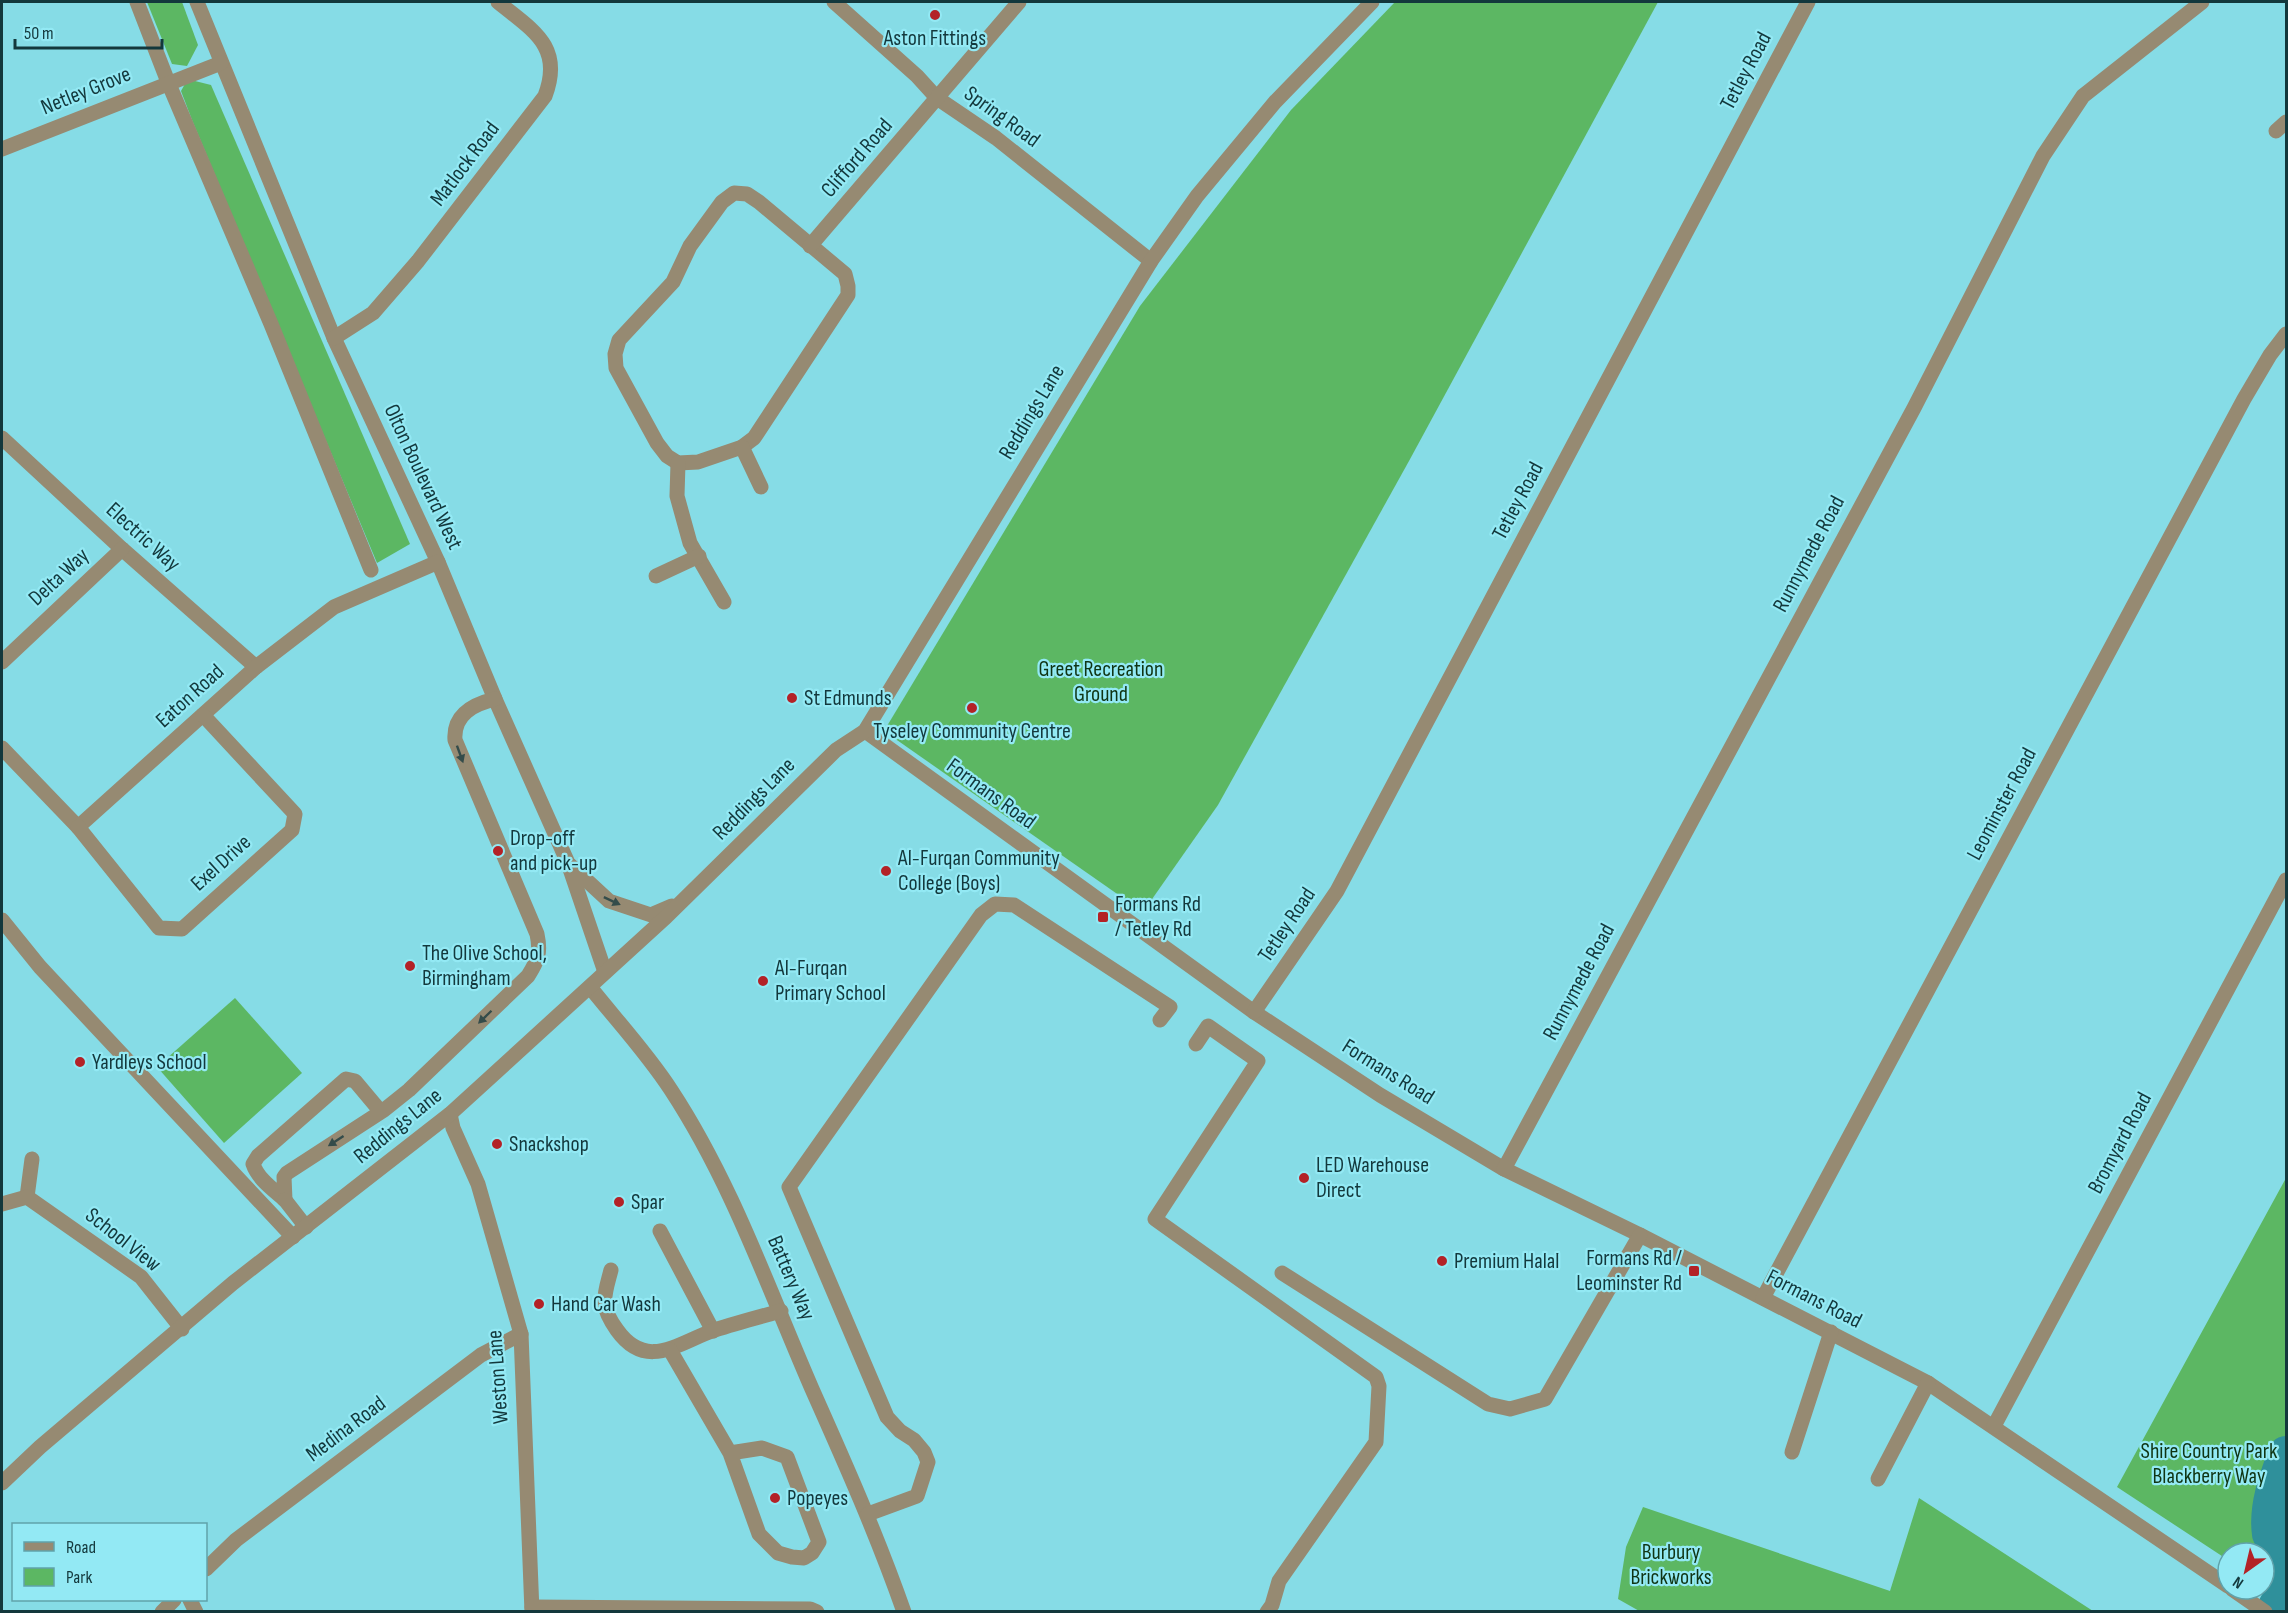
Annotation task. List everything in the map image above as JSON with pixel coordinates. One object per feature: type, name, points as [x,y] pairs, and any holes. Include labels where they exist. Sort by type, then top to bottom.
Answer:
[{"type":"street","points":[[138,2],[168,82],[271,324],[371,570]]},
{"type":"street","name":"Olton Boulevard West","points":[[198,2],[334,338],[438,562],[495,699],[568,863],[605,972]]},
{"type":"street","name":"Matlock Road","points":[[334,338],[373,312],[418,261],[545,96],[551,80],[550,62],[542,39],[498,2]]},
{"type":"street","name":"Spring Road","points":[[834,2],[917,76],[937,98],[996,138],[1151,261]]},
{"type":"street","name":"Clifford Road","points":[[810,246],[1019,2]]},
{"type":"street","name":"Reddings Lane","points":[[2,1483],[40,1447],[182,1329],[233,1283],[450,1114],[680,903],[836,750],[866,731],[1151,261],[1197,196],[1275,102],[1372,2]]},
{"type":"street","name":"Tetley Road","points":[[1254,1012],[1337,891],[1808,2]]},
{"type":"street","name":"Runnymede Road","points":[[1504,1169],[1914,408],[2043,156],[2083,96],[2202,2]]},
{"type":"street","name":"Netley Grove","points":[[2,149],[221,63]]},
{"type":"street","points":[[734,193],[747,194],[753,198],[845,274],[848,286],[848,295],[754,438],[742,447],[698,462],[678,464],[667,456],[657,443],[616,368],[615,354],[619,340],[673,282],[690,246],[722,202],[734,193]]},
{"type":"street","name":"Leominster Road","points":[[1763,1298],[2244,399],[2270,355],[2286,334]]},
{"type":"street","name":"Electric Way","points":[[2,438],[122,549],[256,667]]},
{"type":"street","points":[[742,447],[761,487]]},
{"type":"street","points":[[678,464],[677,496],[690,543],[724,602]]},
{"type":"street","name":"Delta Way","points":[[2,662],[122,549]]},
{"type":"street","points":[[656,576],[699,556]]},
{"type":"street","name":"Eaton Road","points":[[78,827],[256,667],[334,607],[438,562]]},
{"type":"street","points":[[285,1200],[284,1177],[292,1169],[381,1112],[409,1090],[528,976],[537,962],[540,949],[537,934],[455,740],[454,731],[464,714],[476,704],[495,699]]},
{"type":"street","name":"Exel Drive","points":[[78,827],[159,928],[182,929],[199,914],[292,830],[295,814],[203,715]]},
{"type":"street","name":"Formans Road","points":[[866,731],[1254,1012],[1380,1095],[1504,1169],[1831,1332],[1928,1383],[2216,1578]]},
{"type":"street","points":[[2,748],[78,827]]},
{"type":"street","points":[[568,863],[609,901],[651,915],[680,903]]},
{"type":"street","name":"Bromyard Road","points":[[1994,1426],[2286,880]]},
{"type":"street","points":[[868,1514],[917,1496],[928,1462],[924,1452],[914,1440],[900,1431],[887,1417],[789,1187],[981,915],[995,904],[1014,905],[1170,1006],[1160,1020]]},
{"type":"street","points":[[2,920],[40,967],[293,1237]]},
{"type":"street","name":"Battery Way","points":[[590,987],[671,1090],[723,1179],[868,1514],[904,1611]]},
{"type":"street","points":[[1196,1044],[1208,1026],[1258,1061],[1155,1219],[1376,1377],[1379,1386],[1376,1443],[1279,1581],[1270,1608]]},
{"type":"street","points":[[306,1227],[285,1200],[261,1178],[253,1167],[258,1156],[346,1079],[355,1081],[381,1112]]},
{"type":"street","name":"Weston Lane","points":[[450,1114],[453,1128],[478,1184],[521,1334],[532,1609]]},
{"type":"street","points":[[2,1204],[27,1197],[32,1159]]},
{"type":"street","name":"School View","points":[[27,1197],[141,1277],[182,1329]]},
{"type":"street","points":[[660,1231],[712,1331]]},
{"type":"street","points":[[1282,1273],[1488,1404],[1509,1408],[1545,1399],[1640,1236]]},
{"type":"street","points":[[611,1270],[603,1301],[611,1321],[625,1341],[638,1350],[670,1350],[712,1331],[781,1311]]},
{"type":"street","points":[[1792,1452],[1831,1332]]},
{"type":"street","name":"Medina Road","points":[[207,1568],[236,1540],[481,1355],[521,1334]]},
{"type":"street","points":[[670,1350],[730,1453],[759,1534],[778,1553],[792,1557],[804,1557],[812,1553],[819,1542],[787,1457],[762,1448],[730,1453]]},
{"type":"street","points":[[1878,1479],[1928,1383]]},
{"type":"street","points":[[2249,1601],[2265,1611]]},
{"type":"street","points":[[532,1609],[810,1609],[817,1611]]},
{"type":"green space","points":[[147,2],[182,2],[198,45],[187,66],[172,64]]},
{"type":"green space","name":"Greet Recreation Ground","points":[[1395,2],[1658,2],[1409,461],[1218,805],[1143,912],[884,731],[1140,306],[1291,110]]},
{"type":"green space","points":[[195,81],[211,85],[410,544],[377,563],[181,91],[186,82]]},
{"type":"green space","points":[[235,998],[302,1073],[224,1143],[157,1067]]},
{"type":"green space","name":"Shire Country Park Blackberry Way","points":[[2286,1178],[2286,1454],[2273,1493],[2270,1513],[2270,1533],[2274,1541],[2216,1541],[2216,1552],[2117,1487]]},
{"type":"green space","name":"Burbury Brickworks","points":[[1919,1498],[2093,1611],[1641,1612],[1618,1599],[1626,1547],[1643,1507],[1890,1591]]},
{"type":"green space","name":"Shire Country Park Blackberry Way","points":[[2276,1543],[2286,1557],[2284,1592],[2276,1590]]},
{"type":"waterway","points":[[2286,1454],[2273,1493],[2269,1524],[2271,1537],[2286,1557]]},
{"type":"waterway","points":[[2273,1612],[2284,1592],[2286,1575]]},
{"type":"place","name":"Aston Fittings","points":[[935,15]]},
{"type":"place","name":"St Edmunds","points":[[792,698]]},
{"type":"place","name":"Tyseley Community Centre","points":[[972,708]]},
{"type":"place","name":"Drop-off and pick-up","points":[[498,851]]},
{"type":"place","name":"Al-Furqan Community College (Boys)","points":[[886,871]]},
{"type":"place","name":"Formans Rd / Tetley Rd","points":[[1103,917]]},
{"type":"place","name":"The Olive School, Birmingham","points":[[410,966]]},
{"type":"place","name":"Al-Furqan Primary School","points":[[763,981]]},
{"type":"place","name":"Yardleys School","points":[[80,1062]]},
{"type":"place","name":"Snackshop","points":[[497,1144]]},
{"type":"place","name":"LED Warehouse Direct","points":[[1304,1178]]},
{"type":"place","name":"Spar","points":[[619,1202]]},
{"type":"place","name":"Premium Halal","points":[[1442,1261]]},
{"type":"place","name":"Formans Rd / Leominster Rd","points":[[1694,1271]]},
{"type":"place","name":"Hand Car Wash","points":[[539,1304]]},
{"type":"place","name":"Popeyes","points":[[775,1498]]}]
